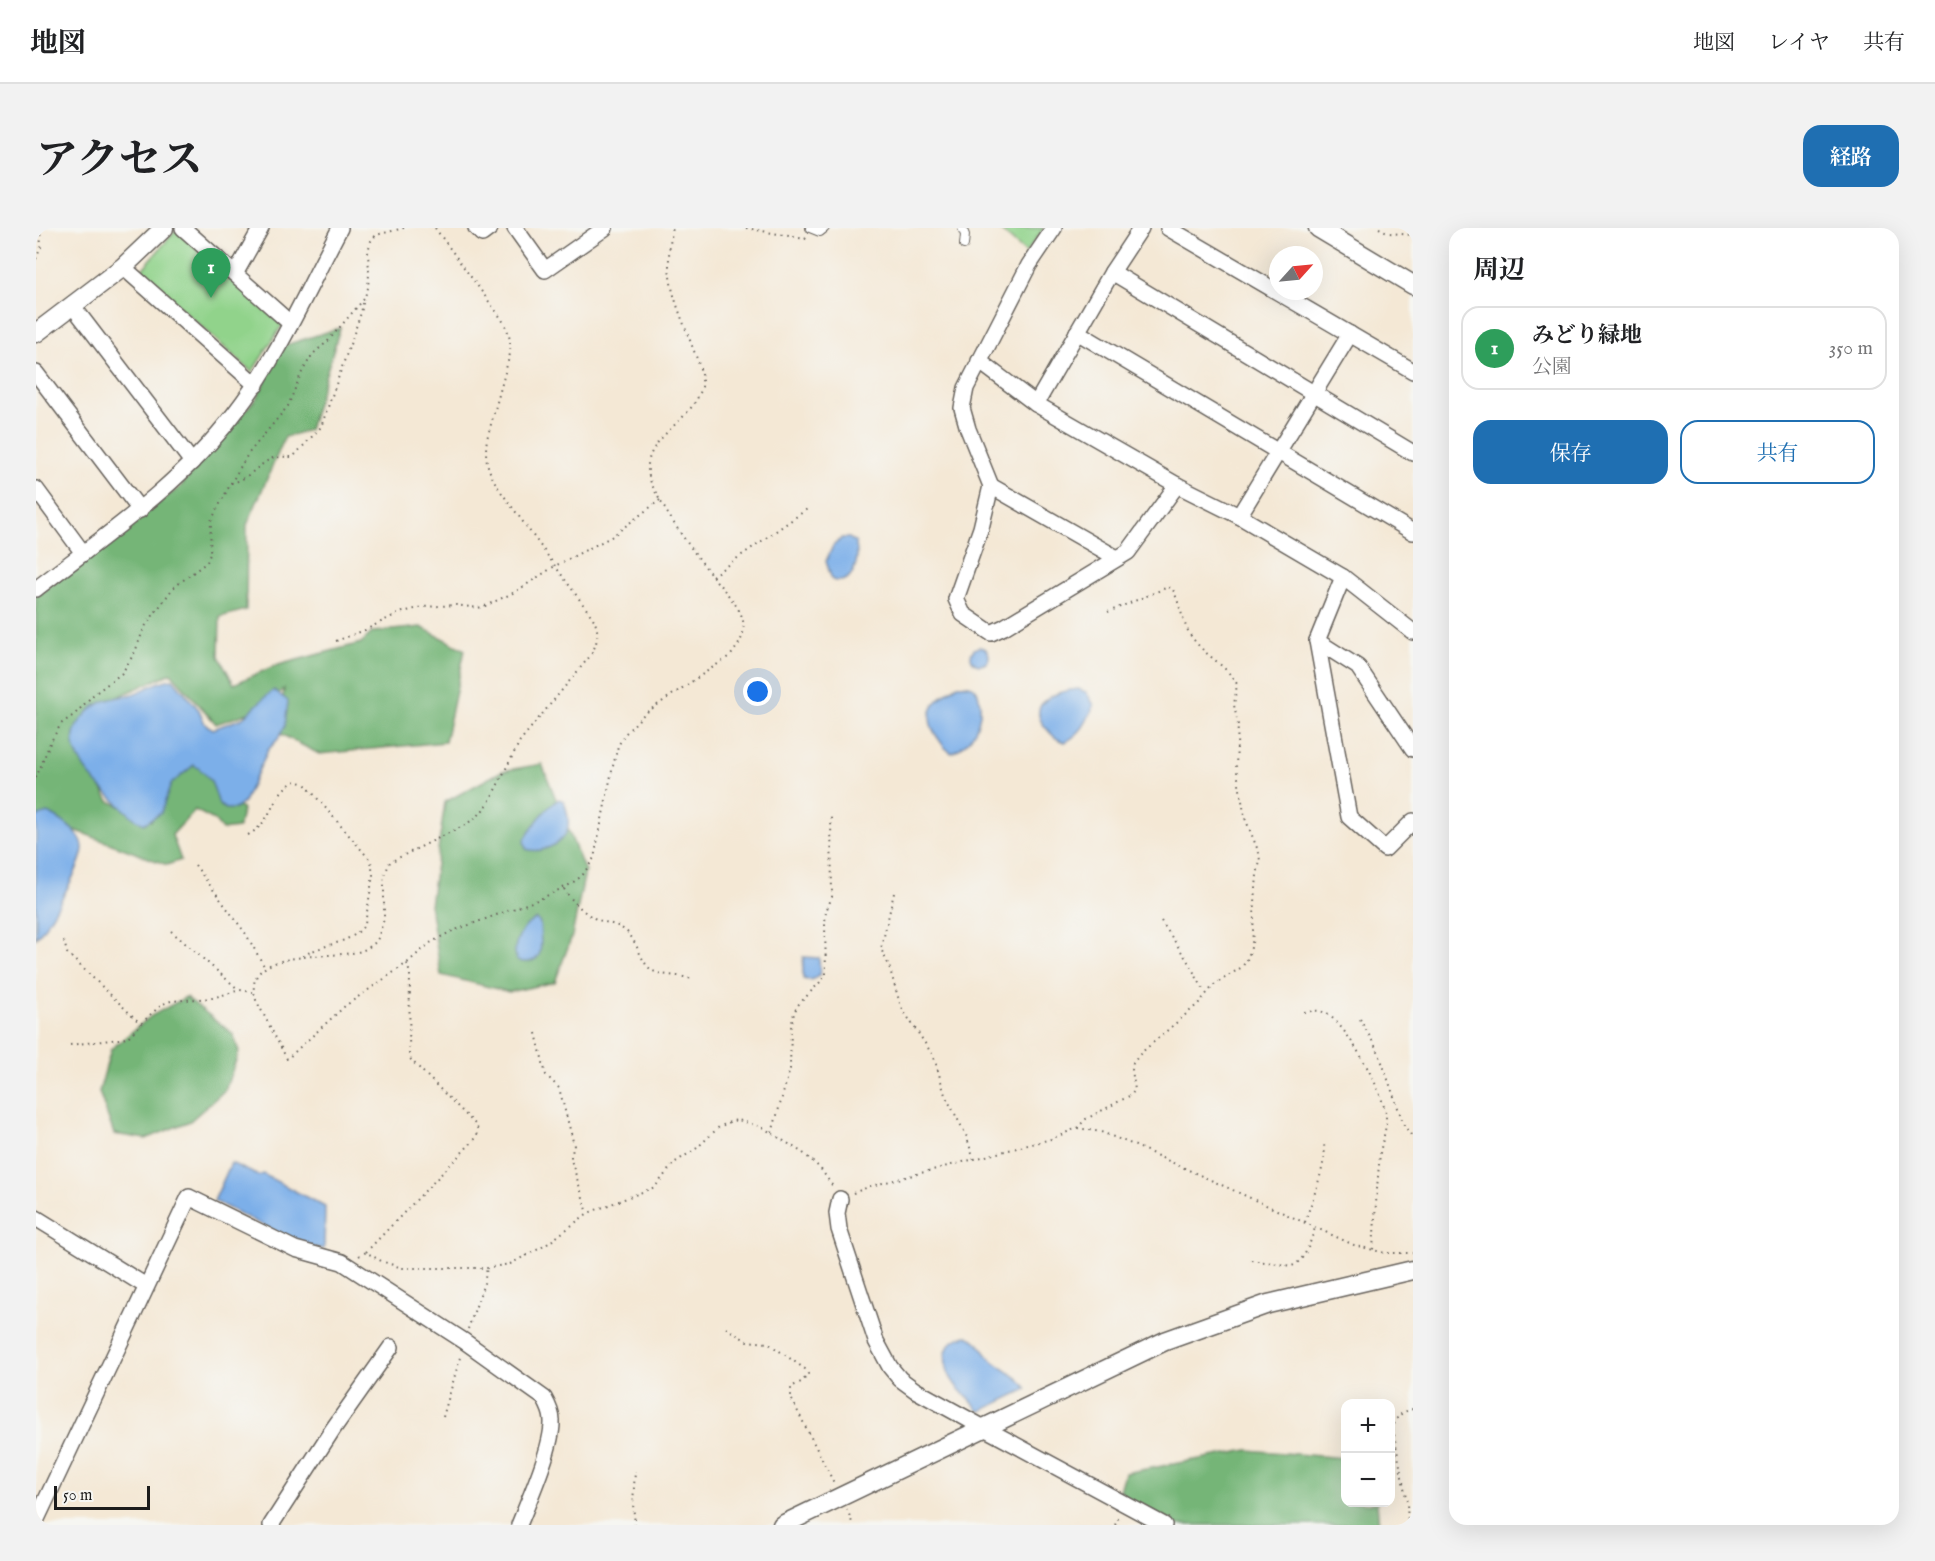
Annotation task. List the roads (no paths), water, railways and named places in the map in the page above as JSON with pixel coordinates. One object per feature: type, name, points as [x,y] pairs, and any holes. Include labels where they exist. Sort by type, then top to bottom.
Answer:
[{"type":"street","points":[[36,333],[123,267],[164,228]]},
{"type":"street","points":[[183,228],[290,323]]},
{"type":"street","points":[[235,274],[261,228]]},
{"type":"street","points":[[36,589],[169,486],[233,416],[255,385],[340,228]]},
{"type":"street","points":[[476,228],[482,234],[490,228]]},
{"type":"street","points":[[515,228],[545,270],[602,229]]},
{"type":"street","points":[[1054,228],[1029,265],[966,388],[962,408],[991,486],[981,528],[956,599],[963,614],[991,633],[1004,627],[1128,552],[1177,485]]},
{"type":"street","points":[[1036,404],[1112,272],[1141,228]]},
{"type":"street","points":[[1168,228],[1413,371]]},
{"type":"street","points":[[1318,228],[1413,285]]},
{"type":"street","points":[[123,267],[255,385]]},
{"type":"street","points":[[1112,272],[1413,453]]},
{"type":"street","points":[[72,305],[192,462]]},
{"type":"street","points":[[1077,332],[1413,532]]},
{"type":"street","points":[[1239,516],[1350,334]]},
{"type":"street","points":[[979,361],[1036,404],[1177,485],[1239,516],[1343,577],[1413,632]]},
{"type":"street","points":[[36,373],[140,510]]},
{"type":"street","points":[[991,486],[1117,558]]},
{"type":"street","points":[[36,489],[83,553]]},
{"type":"street","points":[[1343,577],[1317,641],[1349,817],[1385,849],[1413,821]]},
{"type":"street","points":[[1317,641],[1358,667],[1413,749]]},
{"type":"street","points":[[36,1521],[189,1197],[295,1249],[342,1262],[464,1341],[544,1398],[550,1409],[552,1421],[549,1441],[538,1478],[519,1525]]},
{"type":"street","points":[[840,1199],[837,1214],[839,1229],[876,1341],[885,1360],[900,1379],[984,1428],[1164,1525]]},
{"type":"street","points":[[36,1218],[146,1286]]},
{"type":"street","points":[[782,1525],[1164,1341],[1268,1304],[1413,1270]]},
{"type":"street","points":[[271,1525],[333,1429],[391,1347]]},
{"type":"lane","points":[[810,231],[820,232],[825,228]]},
{"type":"lane","points":[[962,228],[965,235],[964,245]]},
{"type":"water","points":[[842,538],[849,538],[855,542],[856,563],[851,575],[846,579],[832,580],[826,561],[833,546]]},
{"type":"water","points":[[980,647],[986,650],[989,656],[986,662],[980,665],[974,662],[971,656],[974,650]]},
{"type":"water","points":[[173,679],[199,710],[205,724],[213,729],[243,718],[274,690],[288,701],[285,726],[278,739],[268,750],[244,802],[235,809],[226,809],[219,805],[211,782],[194,765],[171,784],[161,813],[144,824],[136,820],[114,800],[89,774],[74,747],[74,733],[81,720],[99,704]]},
{"type":"water","points":[[958,685],[970,685],[976,689],[980,714],[971,737],[952,753],[936,735],[930,719],[938,700]]},
{"type":"water","points":[[1078,689],[1086,692],[1094,705],[1080,731],[1065,742],[1057,739],[1048,731],[1040,719],[1039,712],[1046,700],[1061,692]]},
{"type":"water","points":[[559,799],[564,801],[568,816],[566,834],[557,843],[547,848],[535,851],[526,849],[524,841],[531,829]]},
{"type":"water","points":[[47,813],[75,832],[83,847],[72,879],[36,938],[36,817]]},
{"type":"water","points":[[536,919],[540,923],[541,938],[538,957],[527,962],[517,961],[516,943],[526,926]]},
{"type":"water","points":[[803,957],[819,958],[820,975],[810,980],[803,979]]},
{"type":"water","points":[[231,1163],[259,1176],[263,1174],[325,1207],[324,1249],[304,1246],[214,1201]]},
{"type":"water","points":[[967,1336],[975,1340],[995,1363],[1020,1380],[1027,1389],[979,1412],[952,1380],[946,1364],[947,1349],[951,1343]]},
{"type":"place","name":"みどり緑地","points":[[211,298]]}]
